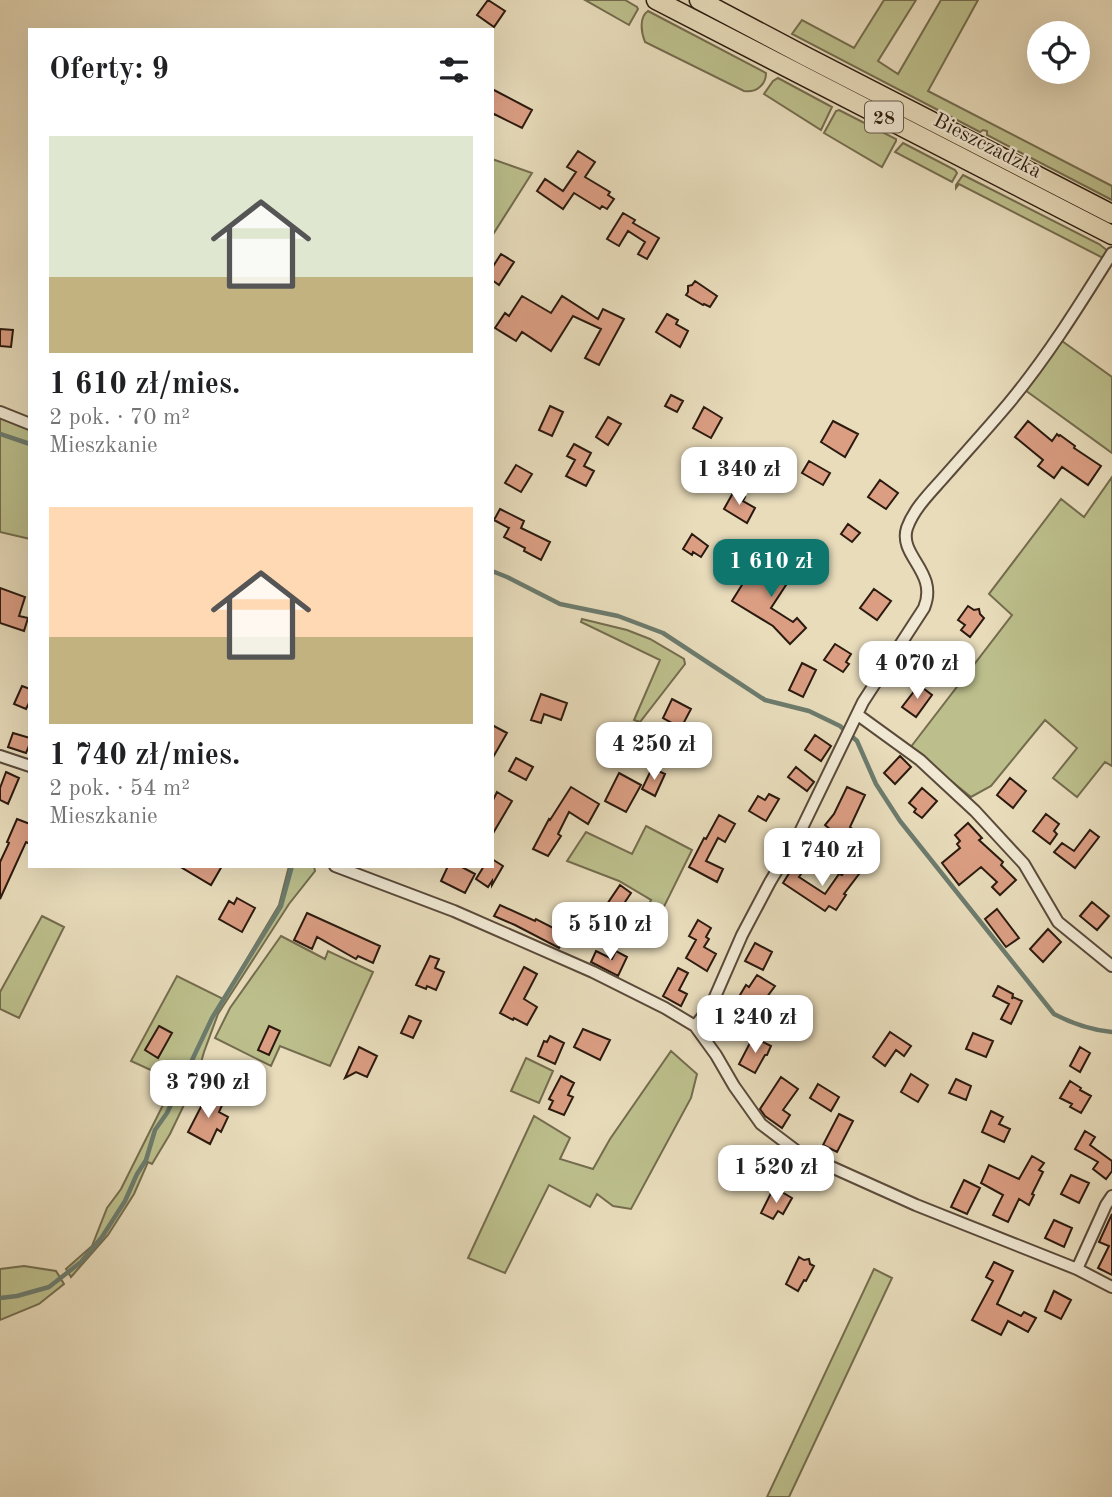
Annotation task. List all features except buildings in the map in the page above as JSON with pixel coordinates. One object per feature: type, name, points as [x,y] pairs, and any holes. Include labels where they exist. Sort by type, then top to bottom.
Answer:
[{"type":"main road","name":"Bieszczadzka","points":[[656,0],[1112,234]]},
{"type":"main road","name":"Bieszczadzka","points":[[699,0],[1112,214]]},
{"type":"street","points":[[695,1026],[711,1006],[741,935],[800,832],[873,685],[927,601],[926,580],[906,541],[910,521],[926,498],[1021,387],[1065,328],[1112,253]]},
{"type":"street","points":[[0,412],[28,424]]},
{"type":"street","points":[[855,720],[920,760],[975,811],[1024,864],[1058,922],[1112,966]]},
{"type":"street","points":[[0,757],[28,765]]},
{"type":"street","points":[[347,868],[364,871],[593,972],[695,1026],[761,1124],[798,1152],[916,1205],[1077,1269],[1112,1287]]},
{"type":"street","points":[[1077,1269],[1112,1196]]},
{"type":"green space","points":[[585,0],[625,0],[638,9],[629,25]]},
{"type":"green space","points":[[884,0],[916,0],[878,61],[898,74],[941,0],[978,0],[928,91],[1112,186],[1112,200],[987,135],[987,131],[980,132],[792,34],[802,20],[854,48]]},
{"type":"green space","points":[[648,11],[766,73],[762,84],[752,91],[744,91],[645,42],[642,25],[643,17]]},
{"type":"green space","points":[[778,78],[832,107],[821,130],[764,94]]},
{"type":"green space","points":[[839,110],[896,139],[882,167],[824,133]]},
{"type":"green space","points":[[903,143],[955,170],[957,173],[952,182],[895,152]]},
{"type":"green space","points":[[494,160],[532,173],[494,233]]},
{"type":"green space","points":[[963,175],[1099,244],[1108,251],[1105,259],[959,184],[956,188]]},
{"type":"green space","points":[[1062,341],[1112,377],[1112,453],[1025,390]]},
{"type":"green space","points":[[0,418],[28,429],[28,539],[0,532]]},
{"type":"green space","points":[[1112,477],[1112,766],[1105,762],[1077,797],[1053,778],[1077,748],[1045,720],[991,786],[971,797],[910,748],[1012,615],[989,594],[1061,499],[1084,517]]},
{"type":"green space","points":[[582,619],[627,630],[650,639],[684,659],[685,664],[640,722],[634,720],[660,660],[581,622]]},
{"type":"green space","points":[[646,826],[692,850],[651,933],[638,926],[651,900],[619,881],[567,861],[586,832],[632,854]]},
{"type":"green space","points":[[288,868],[314,868],[315,871],[289,904],[218,1014],[196,1080],[170,1134],[152,1164],[148,1162],[134,1194],[108,1235],[71,1277],[66,1269],[92,1246],[107,1208],[121,1189],[175,1081],[131,1061],[177,976],[223,999],[279,905]]},
{"type":"green space","points":[[42,916],[64,927],[19,1018],[0,1009],[0,992]]},
{"type":"green space","points":[[281,936],[325,959],[328,951],[373,972],[330,1066],[280,1046],[271,1066],[215,1038],[230,1008]]},
{"type":"green space","points":[[671,1051],[697,1074],[691,1098],[631,1209],[613,1206],[597,1194],[590,1207],[549,1185],[505,1273],[468,1258],[534,1116],[570,1138],[560,1159],[593,1169],[610,1139]]},
{"type":"green space","points":[[526,1058],[553,1071],[539,1103],[511,1091]]},
{"type":"green space","points":[[24,1266],[56,1271],[64,1284],[39,1304],[0,1320],[0,1269]]},
{"type":"green space","points":[[874,1269],[892,1278],[789,1497],[767,1497]]},
{"type":"waterway","points":[[0,434],[28,443]]},
{"type":"waterway","points":[[494,572],[560,604],[618,616],[663,633],[765,700],[809,711],[840,726],[857,741],[876,784],[900,821],[1054,1014],[1082,1026],[1112,1032]]},
{"type":"waterway","points":[[0,1298],[49,1287],[81,1262],[102,1237],[125,1201],[146,1160],[155,1130],[167,1113],[212,1018],[281,906],[291,868]]}]
